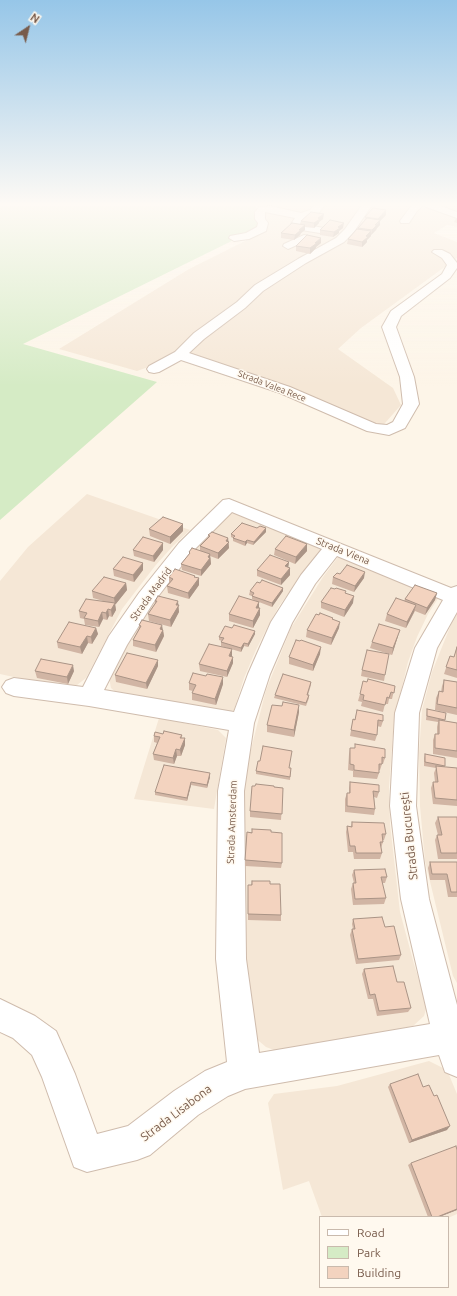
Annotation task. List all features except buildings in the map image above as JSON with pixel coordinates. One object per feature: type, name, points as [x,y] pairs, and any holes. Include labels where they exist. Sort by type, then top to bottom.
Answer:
[{"type":"street","points":[[154,369],[180,355],[199,336],[241,305],[259,288],[295,265]]},
{"type":"street","name":"Strada Valea Rece","points":[[180,355],[221,367],[285,390],[373,428],[389,430],[399,425],[411,404],[407,377],[389,327],[396,314],[446,276],[453,265]]},
{"type":"street","name":"Strada Viena","points":[[229,504],[456,596]]},
{"type":"street","name":"Strada Madrid","points":[[89,697],[117,642],[146,598],[186,547],[229,504]]},
{"type":"street","name":"Strada Amsterdam","points":[[245,1072],[231,959],[232,791],[242,723],[259,674],[282,622],[308,580],[334,547]]},
{"type":"street","name":"Strada București","points":[[455,1045],[416,899],[403,806],[407,713],[426,648],[456,596]]},
{"type":"street","points":[[14,687],[89,697],[242,723]]},
{"type":"street","name":"Strada Lisabona","points":[[0,1015],[24,1027],[44,1043],[58,1074],[87,1154],[137,1142],[186,1103],[217,1083],[245,1072],[455,1045]]},
{"type":"shaded area","points":[[196,265],[447,265],[361,328],[338,349],[393,388],[401,405],[378,431],[178,351],[160,363],[137,371],[59,349]]},
{"type":"shaded area","points":[[87,494],[190,530],[155,566],[122,609],[86,678],[77,685],[64,688],[0,674],[0,581],[28,547]]},
{"type":"shaded area","points":[[233,513],[240,513],[322,548],[279,606],[267,628],[244,678],[234,710],[229,712],[119,695],[111,688],[109,677],[121,651],[155,599],[190,552],[225,517]]},
{"type":"shaded area","points":[[345,556],[439,597],[428,614],[417,637],[408,662],[394,720],[389,787],[390,824],[400,912],[427,1006],[424,1016],[413,1026],[282,1053],[266,1047],[253,1036],[247,980],[242,814],[246,769],[266,690],[291,628],[323,577],[338,557]]},
{"type":"shaded area","points":[[457,612],[457,983],[453,976],[425,861],[420,806],[419,753],[422,710],[432,672]]},
{"type":"shaded area","points":[[159,718],[218,730],[226,738],[214,809],[134,799]]},
{"type":"shaded area","points":[[429,1061],[447,1070],[457,1094],[457,1214],[449,1218],[449,1216],[322,1216],[309,1181],[283,1190],[268,1103],[274,1094],[337,1086]]},
{"type":"green space","points":[[0,265],[182,265],[23,344],[157,382],[0,520]]}]
